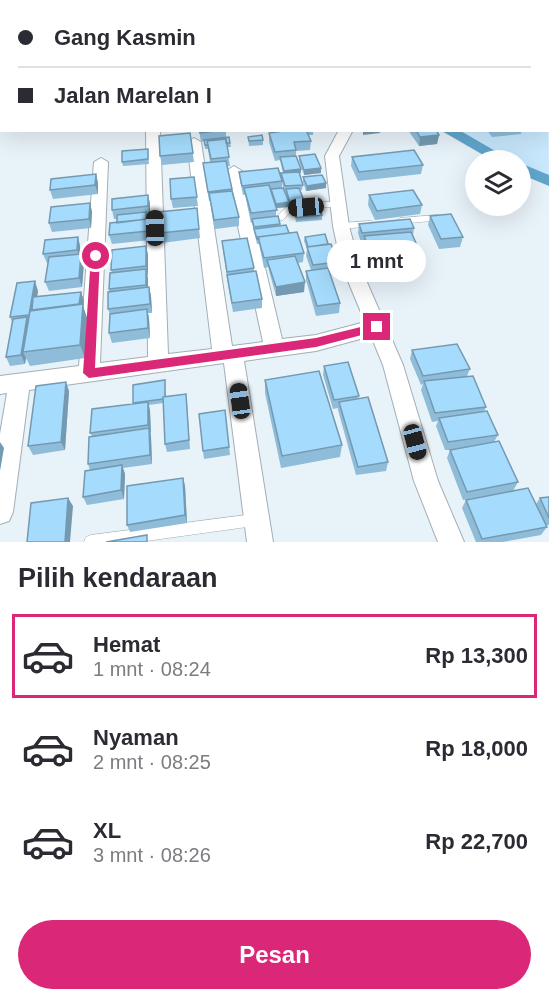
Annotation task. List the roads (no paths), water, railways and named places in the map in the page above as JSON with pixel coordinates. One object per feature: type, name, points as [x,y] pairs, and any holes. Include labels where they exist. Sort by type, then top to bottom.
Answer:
[{"type":"street","points":[[153,132],[158,363]]},
{"type":"street","points":[[345,132],[332,156],[341,226],[350,264],[393,365],[426,481],[451,542]]},
{"type":"street","points":[[194,142],[258,531]]},
{"type":"street","points":[[89,373],[101,162]]},
{"type":"street","points":[[234,171],[274,347]]},
{"type":"street","points":[[0,512],[9,384],[316,343],[377,327]]},
{"type":"lane","points":[[280,218],[290,208],[338,204]]},
{"type":"lane","points":[[394,222],[437,218]]},
{"type":"lane","points":[[341,226],[384,223]]},
{"type":"lane","points":[[91,542],[258,531]]},
{"type":"waterway","points":[[451,132],[484,150]]},
{"type":"waterway","points":[[531,173],[549,181]]}]
